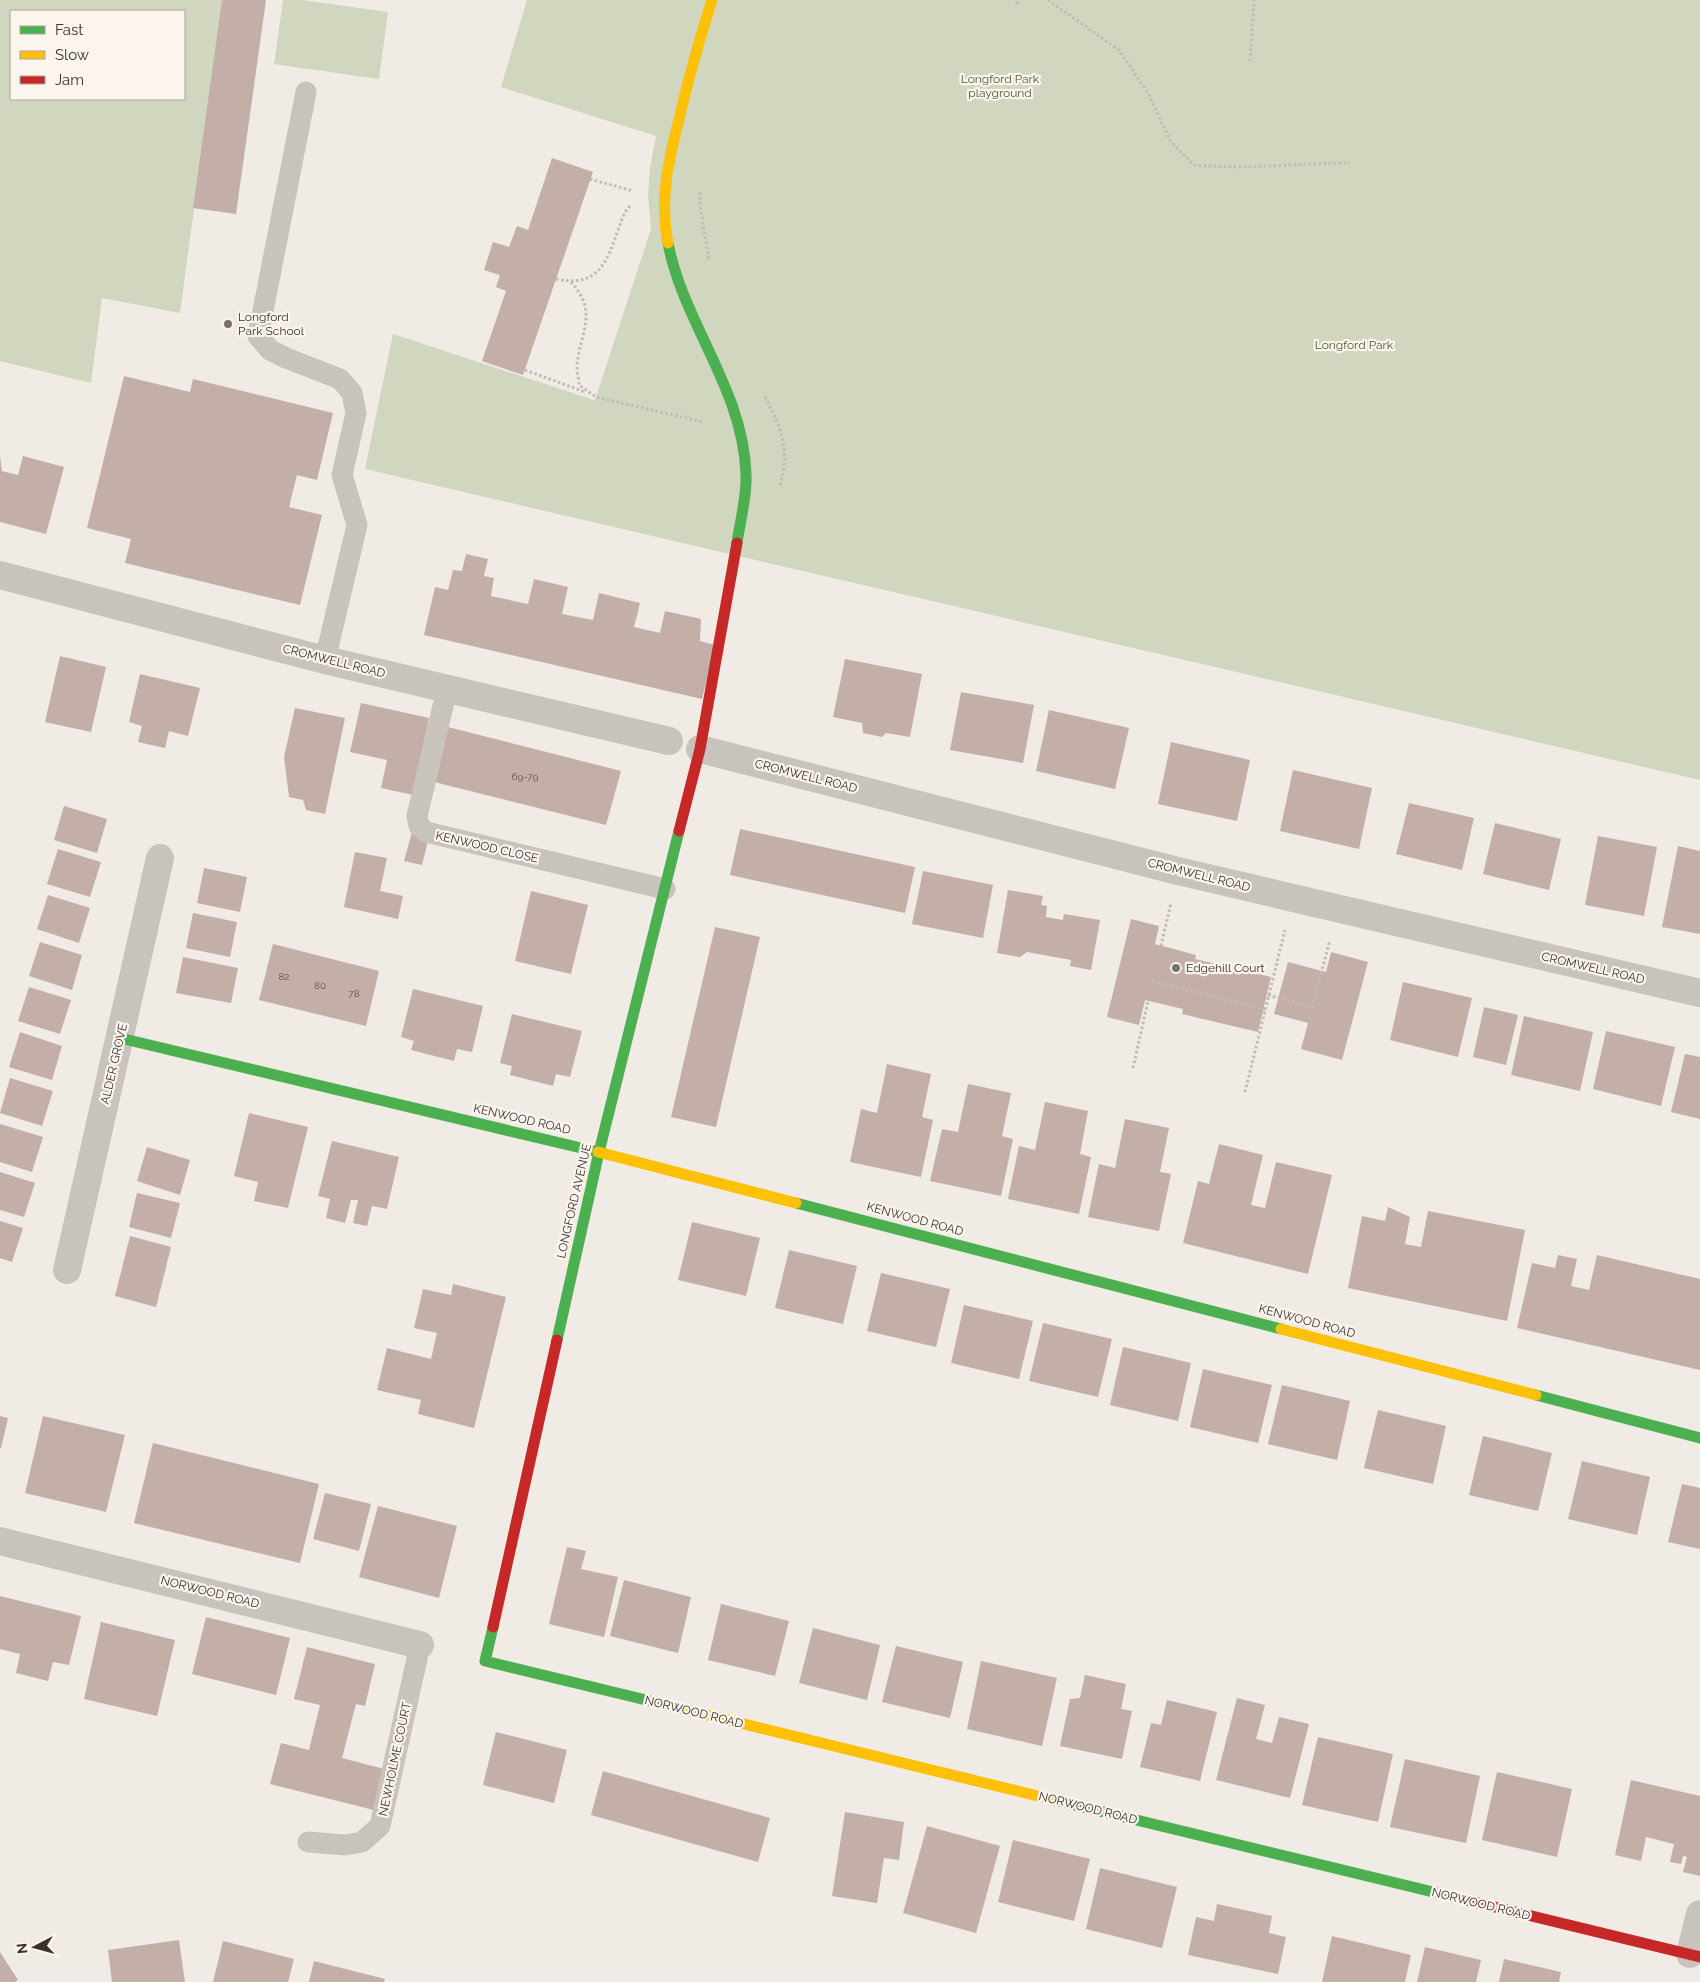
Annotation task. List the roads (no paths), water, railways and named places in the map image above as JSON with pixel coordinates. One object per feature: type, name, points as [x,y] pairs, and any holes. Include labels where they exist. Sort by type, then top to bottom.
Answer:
[{"type":"street","name":"LONGFORD AVENUE","points":[[485,1661],[599,1152],[700,749],[745,484],[746,475],[740,431],[725,386],[684,295],[670,254],[663,218],[666,172],[695,53],[712,0]]},
{"type":"street","name":"CROMWELL ROAD","points":[[0,575],[325,660],[669,741]]},
{"type":"street","name":"CROMWELL ROAD","points":[[700,749],[1178,871],[1700,993]]},
{"type":"street","name":"ALDER GROVE","points":[[67,1270],[160,858]]},
{"type":"street","name":"KENWOOD ROAD","points":[[120,1038],[599,1152],[1700,1438]]},
{"type":"street","name":"NORWOOD ROAD","points":[[0,1541],[420,1645]]},
{"type":"street","name":"NORWOOD ROAD","points":[[485,1661],[1695,1956],[1700,1914]]},
{"type":"lane","points":[[306,92],[258,336],[270,350],[340,379],[352,393],[356,413],[342,475],[357,525],[325,660]]},
{"type":"lane","name":"KENWOOD CLOSE","points":[[447,689],[417,816],[419,826],[426,832],[665,889]]},
{"type":"lane","name":"NEWHOLME COURT","points":[[308,1842],[345,1845],[362,1842],[380,1826],[420,1645]]},
{"type":"place","name":"Longford Park School","points":[[228,324]]},
{"type":"place","name":"Edgehill Court","points":[[1176,968]]},
{"type":"park label","name":"Longford Park playground","points":[[1000,86]]},
{"type":"park label","name":"Longford Park","points":[[1354,345]]}]
